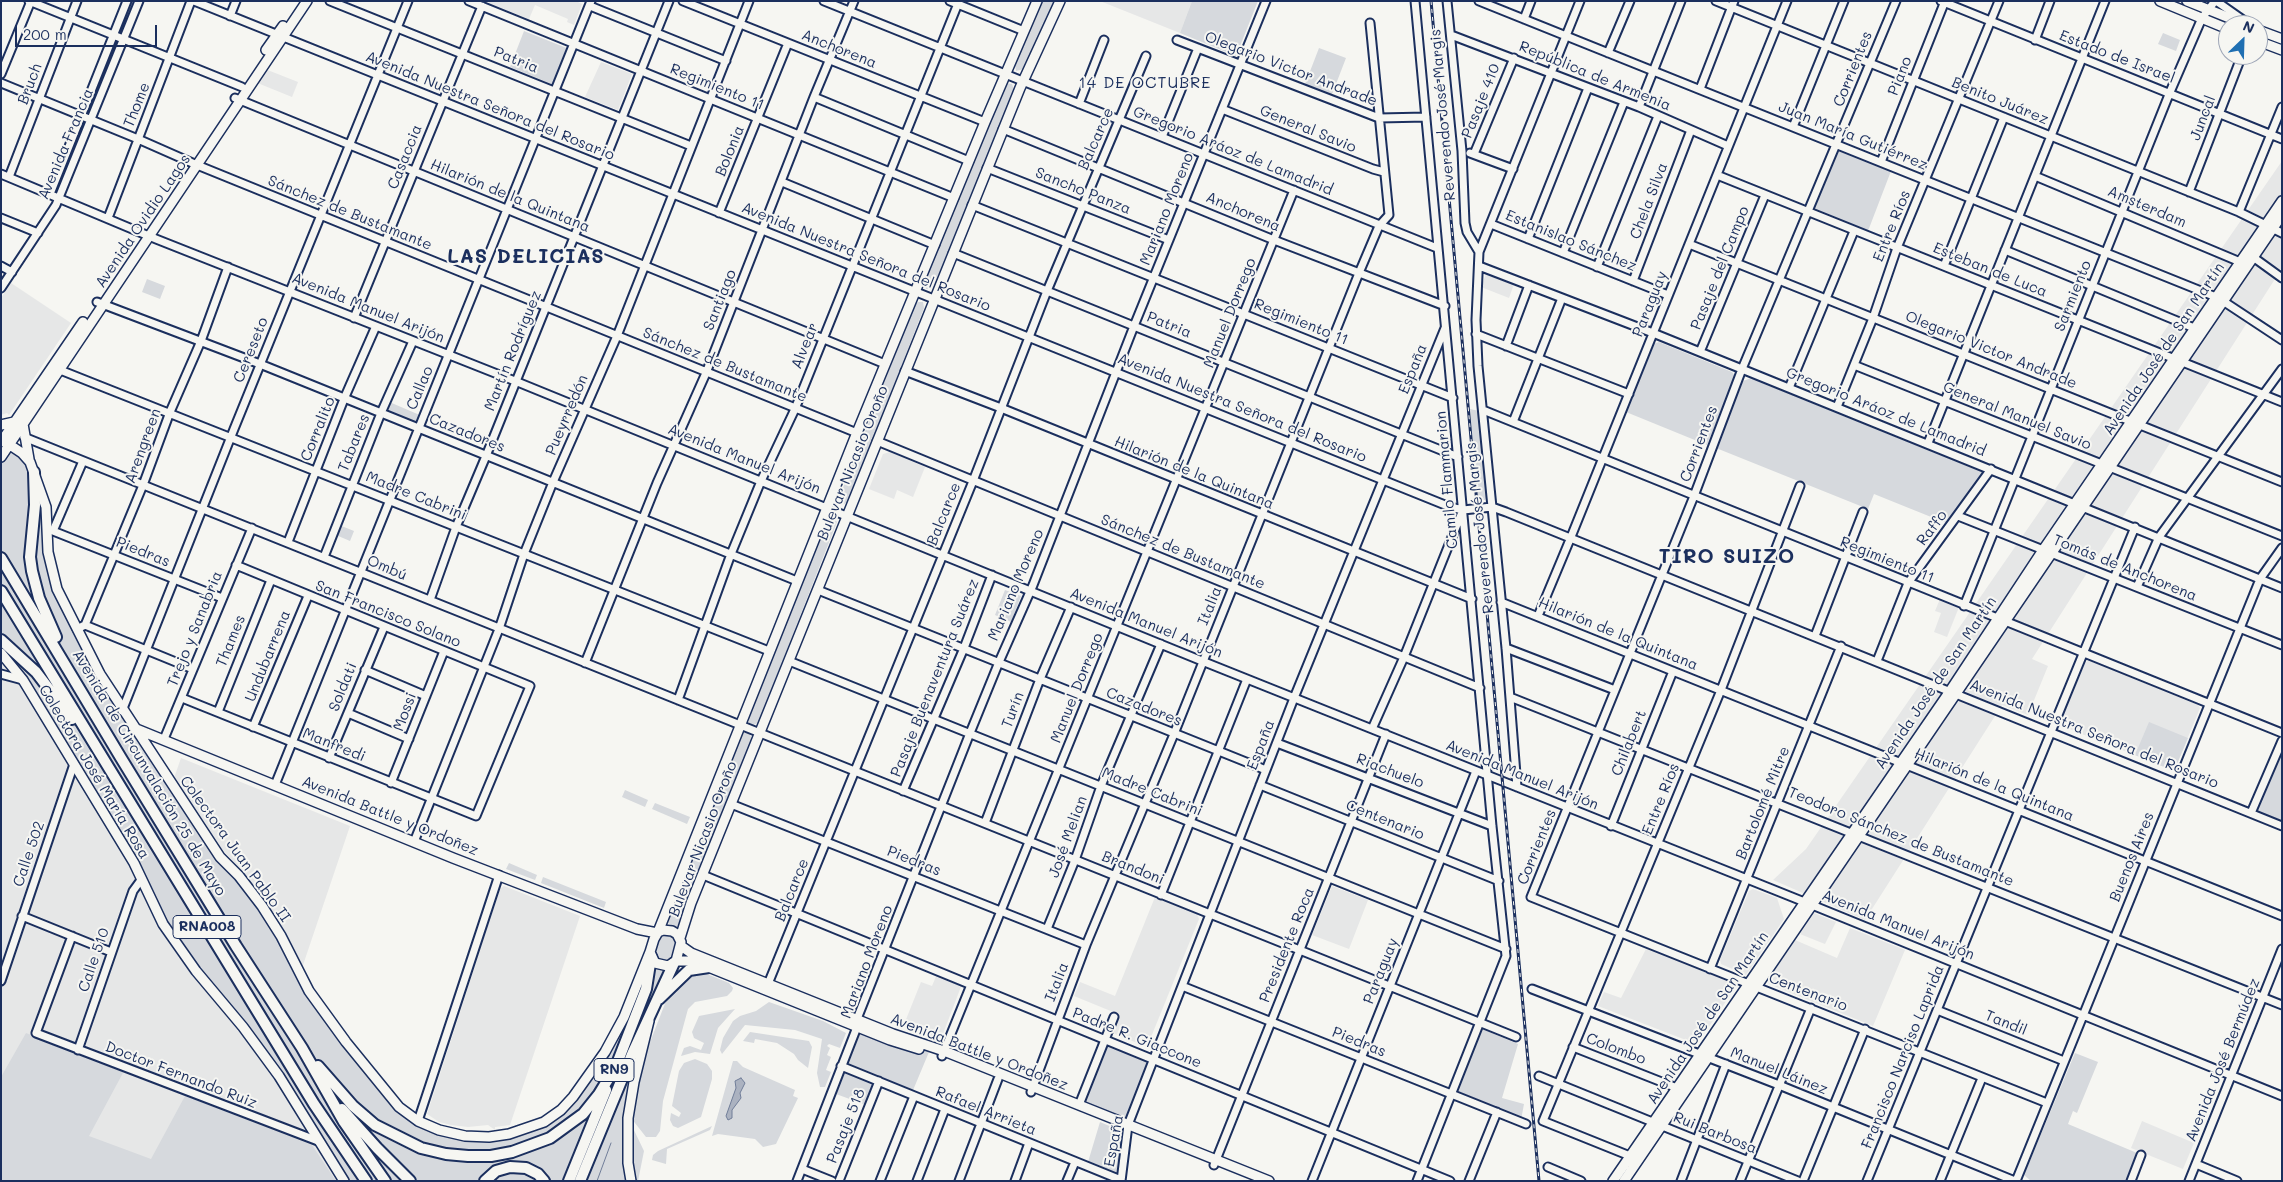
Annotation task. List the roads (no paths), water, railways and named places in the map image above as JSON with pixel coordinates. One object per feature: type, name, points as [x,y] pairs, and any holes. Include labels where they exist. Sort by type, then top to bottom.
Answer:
[{"type":"highway","points":[[34,472],[36,505],[30,557],[32,571],[47,620],[84,697]]},
{"type":"highway","name":"Avenida de Circunvalación 25 de Mayo","points":[[1,558],[236,946],[302,1048],[344,1122],[385,1181]]},
{"type":"highway","name":"Avenida de Circunvalación 25 de Mayo","points":[[1,591],[309,1096],[366,1181]]},
{"type":"highway","points":[[1,640],[36,672],[72,720],[91,739]]},
{"type":"highway","name":"RN9","points":[[569,1181],[646,989],[651,951]]},
{"type":"highway","name":"RN9","points":[[580,1181],[651,1011],[675,962]]},
{"type":"highway","points":[[656,1001],[689,970],[709,967]]},
{"type":"highway","points":[[302,1048],[354,1106],[375,1125],[421,1148],[446,1154],[468,1156],[491,1156],[512,1152],[550,1138],[568,1127],[583,1114],[599,1094],[615,1068]]},
{"type":"highway","points":[[328,1093],[376,1148],[410,1181]]},
{"type":"highway","points":[[589,1181],[603,1125]]},
{"type":"highway","points":[[347,1155],[361,1181]]},
{"type":"highway","points":[[485,1181],[496,1171],[510,1167],[526,1168],[538,1174],[544,1181]]},
{"type":"main road","name":"Avenida Ovidio Lagos","points":[[1,457],[4,441],[19,423],[195,164],[300,1]]},
{"type":"main road","name":"Avenida Ovidio Lagos","points":[[238,99],[242,87],[307,1]]},
{"type":"main road","name":"Bulevar Nicasio Oroño","points":[[658,933],[739,725],[885,364],[1037,1]]},
{"type":"main road","name":"Bulevar Nicasio Oroño","points":[[680,942],[703,875],[759,733],[972,205],[1023,81],[1060,1]]},
{"type":"main road","points":[[2160,1],[2218,25]]},
{"type":"main road","points":[[2187,1],[2221,15]]},
{"type":"main road","points":[[2268,34],[2282,39]]},
{"type":"main road","points":[[2268,45],[2282,50]]},
{"type":"main road","name":"Avenida José de San Martín","points":[[2244,263],[2253,257],[2282,201]]},
{"type":"main road","name":"Avenida José de San Martín","points":[[1613,1181],[1630,1156],[1657,1124],[1953,692],[2134,423],[2270,225],[2282,214]]},
{"type":"main road","points":[[1,425],[19,423],[30,462]]},
{"type":"main road","name":"Colectora Juan Pablo II","points":[[4,441],[22,453],[30,462],[46,507],[50,532],[51,568],[57,589],[81,627],[100,674],[122,711],[220,857],[239,876],[262,906],[281,936],[308,991],[346,1042],[399,1106],[418,1120],[439,1130],[465,1136],[489,1137],[509,1134],[544,1122],[561,1110],[586,1082],[605,1052],[624,1017],[651,951]]},
{"type":"main road","name":"Colectora José María Rosa","points":[[2,659],[23,680],[134,863],[162,924],[279,1076],[344,1181]]},
{"type":"main road","name":"Avenida Battle y Ordoñez","points":[[134,728],[414,842],[636,929],[658,933]]},
{"type":"main road","name":"Avenida Battle y Ordoñez","points":[[636,929],[651,951]]},
{"type":"main road","points":[[666,930],[672,931],[680,942],[675,962],[662,966],[656,963],[651,951],[658,933],[666,930]]},
{"type":"main road","name":"Avenida Battle y Ordoñez","points":[[680,942],[691,952],[857,1023]]},
{"type":"main road","name":"Avenida Battle y Ordoñez","points":[[675,962],[690,961],[709,967],[943,1054],[1215,1163],[1253,1181]]},
{"type":"main road","points":[[631,1181],[628,1163],[629,1109],[651,1011]]},
{"type":"main road","name":"Avenida Battle y Ordoñez","points":[[943,1054],[998,1079],[1079,1105],[1127,1127]]},
{"type":"main road","name":"Avenida José de San Martín","points":[[1624,1181],[1677,1088],[1704,1055]]},
{"type":"main road","name":"Avenida Battle y Ordoñez","points":[[1215,1163],[1269,1181]]},
{"type":"street","points":[[1,74],[30,1],[242,87]]},
{"type":"street","name":"Bruch","points":[[9,177],[77,1]]},
{"type":"street","name":"Avenida Francia","points":[[50,194],[127,1]]},
{"type":"street","name":"Avenida Francia","points":[[1,288],[59,198],[139,1]]},
{"type":"street","name":"Avenida Nuestra Señora del Rosario","points":[[193,1],[1450,507],[1463,510],[1492,508],[1571,537],[2282,826]]},
{"type":"street","name":"Thome","points":[[108,218],[193,1]]},
{"type":"street","points":[[230,16],[236,1]]},
{"type":"street","name":"Patria","points":[[330,1],[691,146]]},
{"type":"street","name":"Cereseto","points":[[122,711],[176,580],[260,364],[408,1]]},
{"type":"street","name":"Regimiento 11","points":[[469,1],[954,198]]},
{"type":"street","name":"Martín Rodríguez","points":[[430,600],[456,527],[604,167],[669,1]]},
{"type":"street","name":"Anchorena","points":[[683,1],[985,122]]},
{"type":"street","name":"Pueyrredón","points":[[414,842],[499,629],[524,554],[553,482],[617,336],[749,1]]},
{"type":"street","name":"Gregorio Aráoz de Lamadrid","points":[[824,1],[1437,248]]},
{"type":"street","name":"Santiago","points":[[586,663],[642,518],[706,373],[814,97],[854,1]]},
{"type":"street","points":[[950,1],[1024,31]]},
{"type":"street","name":"Mariano Moreno","points":[[797,1181],[842,1066],[884,949],[943,807],[999,662],[1031,591],[1153,278],[1266,1]]},
{"type":"street","name":"Camilo Flammarion","points":[[1416,1],[1437,248],[1445,306],[1489,776],[1492,826],[1506,953]]},
{"type":"street","name":"Reverendo José Margis","points":[[1447,1],[1462,150],[1465,223],[1467,232],[1479,252]]},
{"type":"street","name":"Juan María Gutiérrez","points":[[1479,1],[2106,251],[2220,299],[2282,340]]},
{"type":"street","points":[[1524,19],[1531,1]]},
{"type":"street","points":[[1479,266],[1479,252],[1580,1]]},
{"type":"street","points":[[1608,53],[1630,1]]},
{"type":"street","points":[[1639,107],[1681,1]]},
{"type":"street","name":"Benito Juárez","points":[[1716,1],[1732,4],[1776,26],[2239,212],[2282,232]]},
{"type":"street","name":"Paraguay","points":[[1538,616],[1787,1]]},
{"type":"street","points":[[1794,127],[1844,1]]},
{"type":"street","name":"Corrientes","points":[[1531,897],[1663,574],[1742,369],[1896,1]]},
{"type":"street","name":"Entre Ríos","points":[[1837,407],[1873,318],[1897,248],[1999,1]]},
{"type":"street","points":[[2035,40],[2050,1]]},
{"type":"street","points":[[1928,443],[2105,1]]},
{"type":"street","points":[[2215,1],[2234,15]]},
{"type":"street","name":"Sarmiento","points":[[1964,606],[2170,92],[2202,18],[2215,1]]},
{"type":"street","name":"Estado de Israel","points":[[1944,2],[2282,139]]},
{"type":"street","name":"Piano","points":[[1881,162],[1944,2]]},
{"type":"street","name":"Alvear","points":[[678,700],[731,554],[761,481],[795,409],[919,96],[958,3]]},
{"type":"street","points":[[590,4],[726,61]]},
{"type":"street","name":"Callao","points":[[275,785],[590,4]]},
{"type":"street","points":[[1700,89],[1732,4]]},
{"type":"street","name":"Casaccia","points":[[354,318],[482,6]]},
{"type":"street","points":[[1370,23],[1384,172]]},
{"type":"street","name":"República de Armenia","points":[[1451,35],[1639,107],[1728,146]]},
{"type":"street","points":[[1079,104],[1104,40]]},
{"type":"street","name":"Olegario Victor Andrade","points":[[1177,40],[1379,118],[1426,117]]},
{"type":"street","name":"Bolonia","points":[[719,213],[788,43]]},
{"type":"street","points":[[1162,137],[1198,48]]},
{"type":"street","name":"Balcarce","points":[[768,984],[973,481],[1066,243],[1146,56]]},
{"type":"street","name":"Pasaje 410","points":[[1474,154],[1514,58]]},
{"type":"street","name":"Juncal","points":[[2189,192],[2238,65]]},
{"type":"street","name":"Sánchez de Bustamante","points":[[1,83],[546,308],[857,433]]},
{"type":"street","points":[[1528,239],[1588,88]]},
{"type":"street","points":[[814,97],[969,161]]},
{"type":"street","name":"Hilarión de la Quintana","points":[[238,99],[885,364]]},
{"type":"street","points":[[1563,253],[1624,102]]},
{"type":"street","points":[[2239,212],[2282,107]]},
{"type":"street","name":"General Savio","points":[[1222,109],[1373,170],[1384,172]]},
{"type":"street","points":[[1597,267],[1658,116]]},
{"type":"street","points":[[1944,266],[2004,117]]},
{"type":"street","name":"Anchorena","points":[[1003,129],[1274,240],[1445,306]]},
{"type":"street","name":"Chela Silva","points":[[1633,281],[1691,130]]},
{"type":"street","points":[[1462,150],[1513,169]]},
{"type":"street","name":"Sancho Panza","points":[[987,168],[1169,240]]},
{"type":"street","name":"Italia","points":[[1032,1089],[1086,945],[1174,734],[1359,273],[1379,226],[1387,218],[1384,172]]},
{"type":"street","name":"Avenida Manuel Arijón","points":[[1,174],[147,235],[828,507],[1071,608],[1611,826],[1808,903],[2282,1096]]},
{"type":"street","name":"Esteban de Luca","points":[[1717,175],[2282,402]]},
{"type":"street","name":"Amsterdam","points":[[2035,176],[2244,263]]},
{"type":"street","points":[[782,182],[934,245]]},
{"type":"street","name":"Manuel Dorrego","points":[[943,1054],[1294,190]]},
{"type":"street","name":"Pasaje del Campo","points":[[1700,352],[1765,195]]},
{"type":"street","name":"Regimiento 11","points":[[972,205],[1453,398]]},
{"type":"street","points":[[1,218],[38,233]]},
{"type":"street","name":"Estanislao Sánchez","points":[[1490,224],[1668,295]]},
{"type":"street","points":[[1790,388],[1854,231]]},
{"type":"street","name":"Olegario Victor Andrade","points":[[1689,244],[2282,482]]},
{"type":"street","points":[[2005,250],[2198,330]]},
{"type":"street","name":"Patria","points":[[953,253],[1458,457]]},
{"type":"street","points":[[2253,257],[2282,278]]},
{"type":"street","points":[[1,266],[12,272]]},
{"type":"street","name":"Gregorio Aráoz de Lamadrid","points":[[1479,266],[1653,333],[1991,468],[2282,588]]},
{"type":"street","name":"Reverendo José Margis","points":[[1479,266],[1476,334],[1506,648],[1517,788]]},
{"type":"street","name":"Arengreen","points":[[81,627],[143,485],[170,412],[201,341],[228,267]]},
{"type":"street","points":[[1506,346],[1529,285]]},
{"type":"street","points":[[1513,422],[1562,298]]},
{"type":"street","name":"Cazadores","points":[[100,302],[260,364],[797,581]]},
{"type":"street","name":"España","points":[[1123,1180],[1127,1127],[1294,698],[1446,325]]},
{"type":"street","name":"Corralito","points":[[288,542],[344,399],[376,326]]},
{"type":"street","points":[[1476,334],[1629,394]]},
{"type":"street","name":"Tabares","points":[[324,557],[381,413],[413,340]]},
{"type":"street","name":"General Manuel Savio","points":[[1854,365],[2032,435],[2105,467],[2282,536]]},
{"type":"street","name":"Madre Cabrini","points":[[56,368],[769,651]]},
{"type":"street","points":[[2137,587],[2159,537],[2282,368]]},
{"type":"street","name":"Hilarión de la Quintana","points":[[905,371],[1472,599]]},
{"type":"street","name":"Regimiento 11","points":[[1482,410],[2282,733]]},
{"type":"street","name":"Ombú","points":[[24,437],[739,725]]},
{"type":"street","name":"Sánchez de Bustamante","points":[[877,441],[1480,688]]},
{"type":"street","points":[[50,532],[83,461]]},
{"type":"street","name":"Raffo","points":[[1877,661],[1908,583],[1991,468]]},
{"type":"street","name":"Entre Ríos","points":[[1630,1156],[1543,1121],[1622,934],[1721,690],[1800,486]]},
{"type":"street","points":[[1372,729],[1404,657],[1463,510]]},
{"type":"street","points":[[1815,636],[1863,512]]},
{"type":"street","name":"Tomás de Anchorena","points":[[1958,516],[2282,646]]},
{"type":"street","name":"Francisco Narciso Laprida","points":[[1867,1181],[2135,527]]},
{"type":"street","name":"Trejo y Sanabria","points":[[164,739],[252,528]]},
{"type":"street","name":"Piedras","points":[[50,532],[222,598]]},
{"type":"street","name":"Buenos Aires","points":[[2016,1181],[2260,578],[2282,548]]},
{"type":"street","name":"San Francisco Solano","points":[[236,565],[530,686],[476,816]]},
{"type":"street","name":"Pasaje Buenaventura Suárez","points":[[904,791],[964,648],[992,575]]},
{"type":"street","name":"Thames","points":[[218,712],[271,580]]},
{"type":"street","name":"Cazadores","points":[[818,590],[1266,770]]},
{"type":"street","name":"Undubarrena","points":[[254,727],[308,596]]},
{"type":"street","name":"Hilarión de la Quintana","points":[[1501,602],[2282,916]]},
{"type":"street","name":"Turín","points":[[985,824],[1040,679],[1071,608]]},
{"type":"street","points":[[81,627],[193,669]]},
{"type":"street","name":"Soldati","points":[[329,758],[384,627]]},
{"type":"street","name":"José Melian","points":[[1048,929],[1075,860],[1100,786],[1161,644]]},
{"type":"street","name":"Bartolomé Mitre","points":[[1710,969],[1841,646]]},
{"type":"street","points":[[1506,648],[1615,690]]},
{"type":"street","name":"Mossi","points":[[391,783],[444,651]]},
{"type":"street","name":"Madre Cabrini","points":[[789,661],[1419,915],[1506,953]]},
{"type":"street","points":[[365,670],[426,696]]},
{"type":"street","name":"Chilabert","points":[[1611,826],[1673,671]]},
{"type":"street","points":[[1,674],[23,680]]},
{"type":"street","points":[[1162,894],[1248,679]]},
{"type":"street","name":"Teodoro Sánchez de Bustamante","points":[[1510,697],[1988,886],[2282,1005]]},
{"type":"street","name":"Manfredi","points":[[182,698],[476,816]]},
{"type":"street","points":[[348,713],[409,739]]},
{"type":"street","name":"Brandoni","points":[[739,725],[1516,1037]]},
{"type":"street","name":"Presidente Roca","points":[[1215,1163],[1386,734]]},
{"type":"street","points":[[2251,813],[2282,740]]},
{"type":"street","name":"Riachuelo","points":[[1277,743],[1492,826]]},
{"type":"street","name":"Calle 502","points":[[1,981],[74,764]]},
{"type":"street","name":"Paraguay","points":[[1312,1181],[1476,771]]},
{"type":"street","name":"Centenario","points":[[1260,785],[1499,881]]},
{"type":"street","name":"Piedras","points":[[731,804],[1086,945]]},
{"type":"street","points":[[418,1120],[499,875]]},
{"type":"street","name":"Padre R. Giaccone","points":[[703,875],[1450,1181]]},
{"type":"street","name":"Calle 510","points":[[78,1050],[133,892],[141,880]]},
{"type":"street","name":"Centenario","points":[[1531,897],[1812,1008],[2047,1104]]},
{"type":"street","points":[[22,916],[111,952]]},
{"type":"street","name":"Doctor Fernando Ruiz","points":[[72,936],[36,1033],[318,1141]]},
{"type":"street","name":"Avenida José Bermúdez","points":[[2189,1181],[2282,949]]},
{"type":"street","points":[[1417,1181],[1506,953]]},
{"type":"street","name":"Piedras","points":[[1182,986],[1526,1124]]},
{"type":"street","name":"Manuel Láinez","points":[[1532,989],[1704,1055],[2016,1181]]},
{"type":"street","points":[[1740,1181],[1812,1008]]},
{"type":"street","name":"Tandil","points":[[1937,1010],[2064,1061]]},
{"type":"street","points":[[1079,1105],[1114,1017]]},
{"type":"street","points":[[1803,1181],[1865,1030]]},
{"type":"street","name":"Colombo","points":[[1573,1047],[1677,1088]]},
{"type":"street","points":[[1681,1181],[1726,1064]]},
{"type":"street","name":"Rafael Arrieta","points":[[842,1066],[1123,1180]]},
{"type":"street","name":"Rui Barbosa","points":[[1539,1076],[1798,1181]]},
{"type":"street","points":[[1940,1181],[1982,1078]]},
{"type":"street","points":[[959,1181],[998,1079]]},
{"type":"street","name":"Pasaje 518","points":[[839,1181],[879,1082]]},
{"type":"street","points":[[880,1181],[914,1096]]},
{"type":"street","points":[[917,1181],[945,1109]]},
{"type":"street","points":[[1470,1181],[1497,1112]]},
{"type":"street","points":[[1014,1181],[1029,1143]]},
{"type":"street","points":[[2131,1181],[2141,1154]]},
{"type":"street","points":[[1067,1181],[1075,1162]]},
{"type":"street","points":[[2196,1164],[2237,1181]]},
{"type":"street","points":[[1548,1167],[1581,1181]]},
{"type":"street","points":[[802,1169],[832,1181]]},
{"type":"waterway","points":[[597,1181],[611,1143]]},
{"type":"railway","points":[[1431,1],[1539,1181]]},
{"type":"district","name":"14 DE OCTUBRE","points":[[1145,83]]},
{"type":"district","name":"LAS DELICIAS","points":[[526,257]]},
{"type":"district","name":"TIRO SUIZO","points":[[1727,557]]}]
